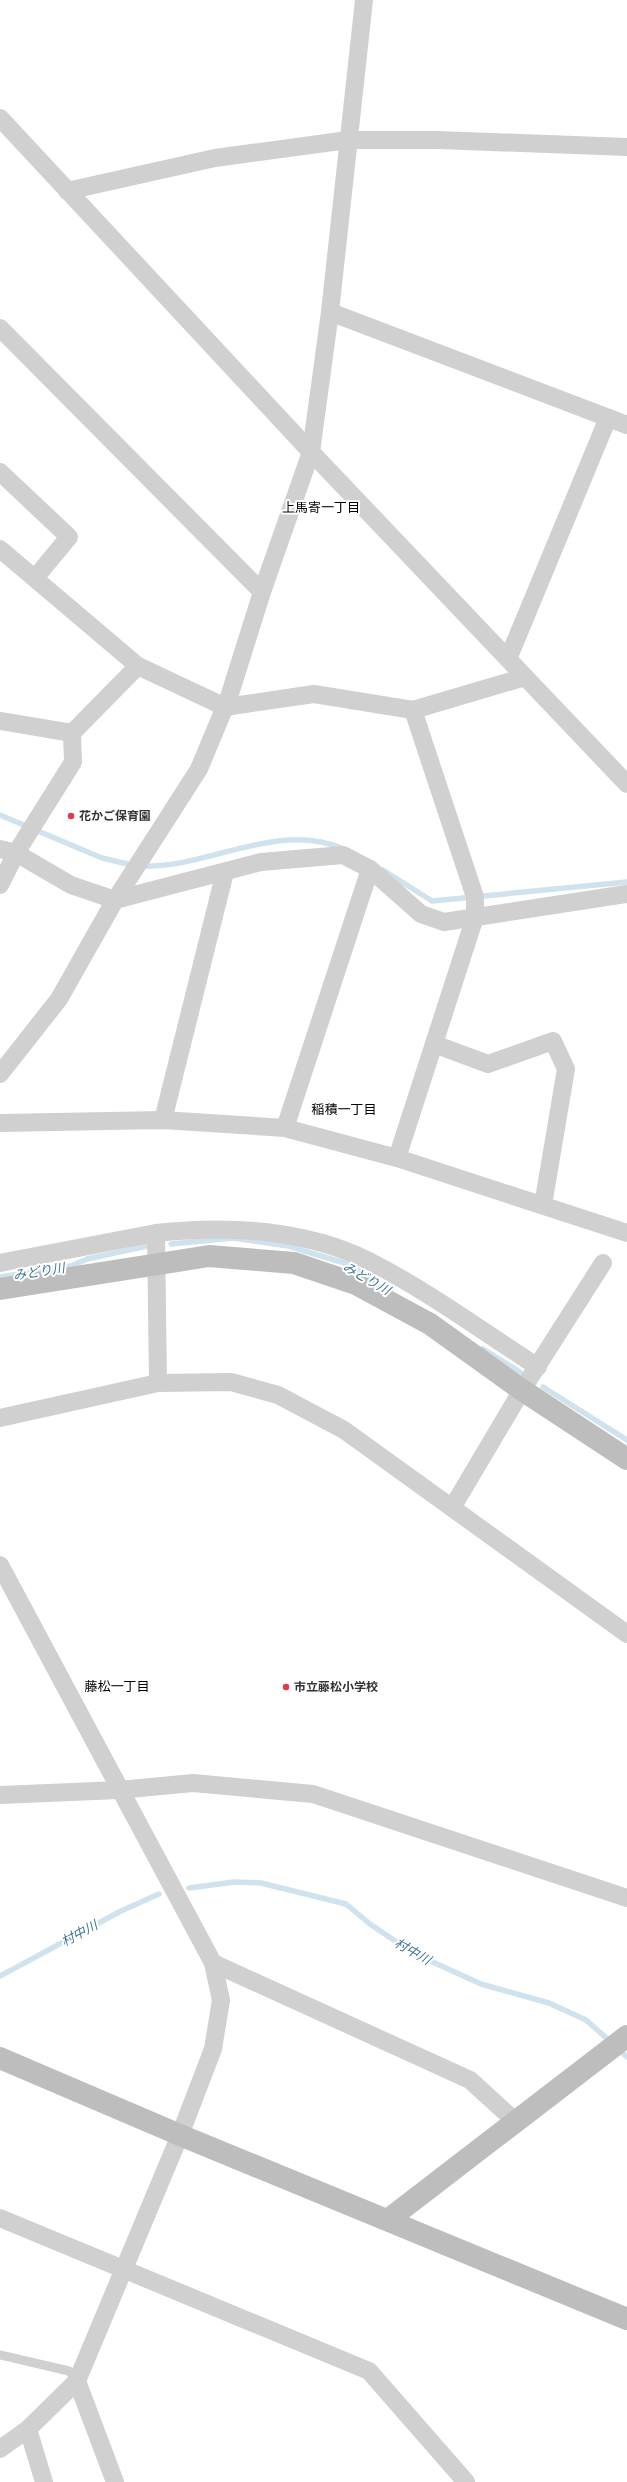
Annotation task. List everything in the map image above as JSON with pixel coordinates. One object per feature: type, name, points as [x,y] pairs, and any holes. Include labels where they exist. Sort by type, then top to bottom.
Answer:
[{"type":"street","points":[[0,1074],[60,999],[115,900],[199,769],[225,707],[262,592],[311,452],[330,312],[364,0]]},
{"type":"street","points":[[0,118],[311,452],[627,784]]},
{"type":"street","points":[[67,191],[215,158],[348,140],[438,140],[627,147]]},
{"type":"street","points":[[330,312],[627,426]]},
{"type":"street","points":[[0,328],[262,592]]},
{"type":"street","points":[[508,659],[608,418]]},
{"type":"street","points":[[0,472],[69,537],[35,578]]},
{"type":"street","points":[[0,549],[138,666],[225,707],[314,694],[413,710],[525,677]]},
{"type":"street","points":[[0,885],[8,851],[73,762],[72,733],[138,666]]},
{"type":"street","points":[[397,1158],[476,917],[475,897],[413,710]]},
{"type":"street","points":[[0,722],[72,733]]},
{"type":"street","points":[[8,851],[71,885],[115,900],[261,862],[342,855],[370,869],[421,914],[444,922],[627,894]]},
{"type":"street","points":[[285,1128],[370,869]]},
{"type":"street","points":[[163,1120],[225,872]]},
{"type":"street","points":[[434,1044],[488,1064],[554,1041],[566,1069],[543,1205]]},
{"type":"street","points":[[0,1123],[163,1120],[285,1128],[397,1158],[627,1232]]},
{"type":"street","points":[[0,1263],[156,1233],[239,1230],[293,1236],[343,1251],[368,1261],[417,1289],[538,1367]]},
{"type":"street","points":[[156,1233],[158,1383]]},
{"type":"street","points":[[0,1289],[209,1256],[294,1263],[356,1284],[430,1324],[522,1390],[627,1459]]},
{"type":"street","points":[[452,1508],[522,1390],[603,1263]]},
{"type":"street","points":[[0,1418],[158,1383],[231,1382],[278,1395],[344,1430],[627,1634]]},
{"type":"street","points":[[0,1565],[119,1790],[213,1963],[221,2000],[213,2049],[180,2135],[77,2381],[28,2429],[0,2449]]},
{"type":"street","points":[[0,1795],[119,1790],[193,1783],[313,1794],[627,1898]]},
{"type":"street","points":[[213,1963],[470,2080],[515,2121]]},
{"type":"street","points":[[389,2219],[515,2121],[605,2055],[625,2038]]},
{"type":"street","points":[[0,2058],[180,2135],[389,2219],[627,2319]]},
{"type":"street","points":[[0,2218],[124,2267],[301,2344],[369,2371],[466,2482]]},
{"type":"street","points":[[77,2381],[115,2482]]},
{"type":"street","points":[[28,2429],[44,2482]]},
{"type":"lane","points":[[0,2355],[69,2371],[77,2381]]},
{"type":"waterway","points":[[0,815],[102,858],[132,865]]},
{"type":"waterway","points":[[141,866],[166,865],[192,861],[267,842],[293,840],[318,842],[344,849]]},
{"type":"waterway","points":[[383,870],[432,901],[627,882]]},
{"type":"waterway","name":"みどり川","points":[[171,1244],[233,1238],[288,1246],[351,1265],[374,1281]]},
{"type":"waterway","name":"みどり川","points":[[0,1277],[71,1266],[87,1259],[147,1246]]},
{"type":"waterway","name":"みどり川","points":[[483,1349],[520,1372]]},
{"type":"waterway","name":"みどり川","points":[[543,1387],[627,1440]]},
{"type":"waterway","name":"村中川","points":[[189,1888],[234,1882],[261,1883],[346,1904],[370,1924],[413,1953],[481,1984],[549,2003],[586,2020],[612,2043]]},
{"type":"waterway","name":"村中川","points":[[0,1976],[121,1911],[159,1894]]},
{"type":"waterway","name":"村中川","points":[[618,2049],[627,2057]]},
{"type":"place","name":"花かご保育園","points":[[71,816]]},
{"type":"place","name":"市立藤松小学校","points":[[286,1687]]},
{"type":"district","name":"上馬寄一丁目","points":[[321,507]]},
{"type":"district","name":"稲積一丁目","points":[[344,1109]]},
{"type":"district","name":"藤松一丁目","points":[[117,1686]]}]
